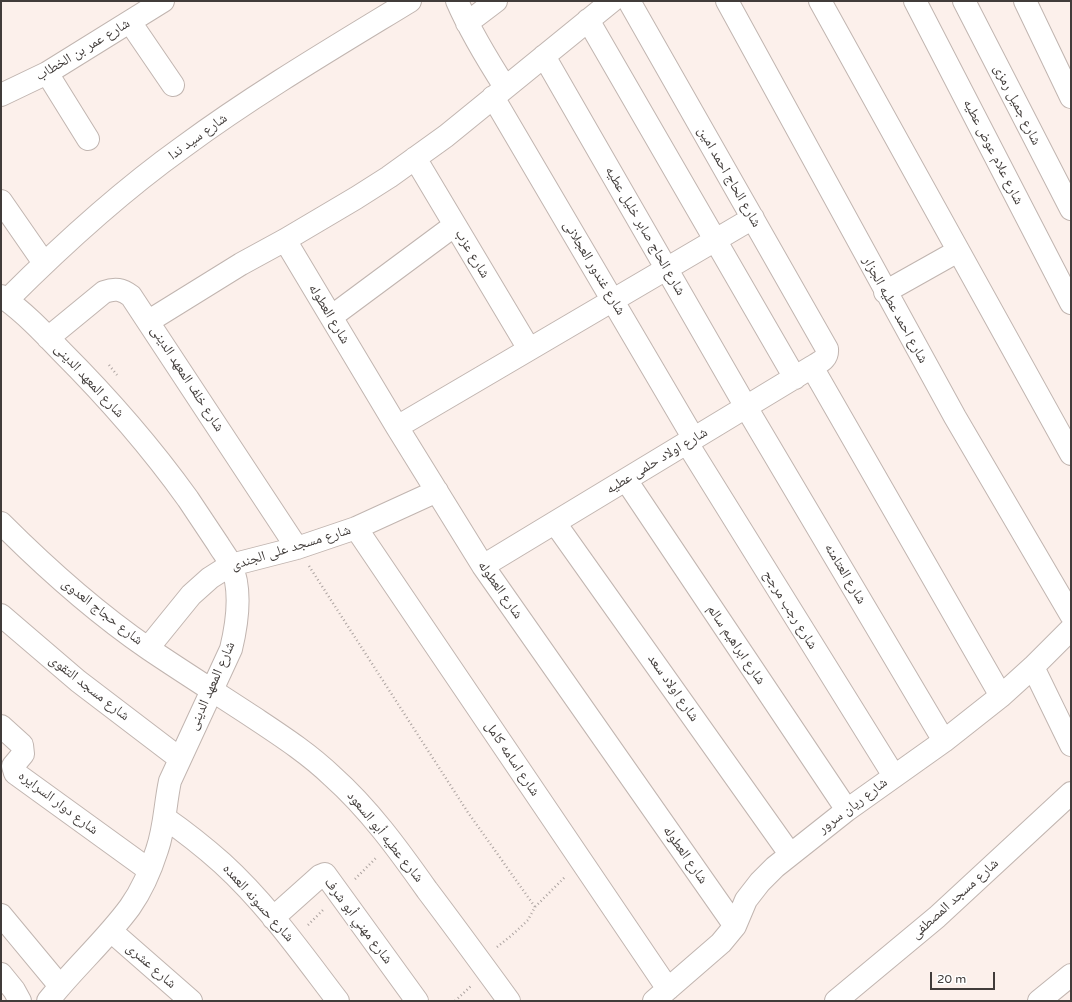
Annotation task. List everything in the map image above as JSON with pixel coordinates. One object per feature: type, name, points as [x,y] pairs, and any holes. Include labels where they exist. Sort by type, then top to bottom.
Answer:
[{"type":"street","name":"شارع عمر بن الخطاب","points":[[1,94],[47,73],[163,1]]},
{"type":"street","name":"شارع سيد ندا","points":[[4,298],[111,204],[182,147],[256,96],[410,1]]},
{"type":"street","name":"شارع غندور العجلانى","points":[[456,1],[486,58],[499,92],[690,441]]},
{"type":"street","points":[[467,23],[496,1]]},
{"type":"street","points":[[149,321],[241,264],[356,198],[415,158],[446,136],[612,1]]},
{"type":"street","name":"شارع الحاج احمد امين","points":[[629,1],[827,349],[811,366]]},
{"type":"street","name":"شارع احمد عطيه الجزار","points":[[727,1],[885,292],[955,417],[1071,615]]},
{"type":"street","points":[[820,1],[1071,454]]},
{"type":"street","name":"شارع علام عوض عطيه","points":[[916,1],[1071,303]]},
{"type":"street","name":"شارع جميل رمزى","points":[[964,1],[1071,209]]},
{"type":"street","points":[[1025,1],[1071,96]]},
{"type":"street","points":[[588,20],[715,240],[811,366],[1000,696]]},
{"type":"street","points":[[130,22],[173,85]]},
{"type":"street","name":"شارع الحاج صابر خليل عطيه","points":[[544,56],[746,407]]},
{"type":"street","points":[[47,73],[88,139]]},
{"type":"street","name":"شارع عزب","points":[[415,158],[529,349]]},
{"type":"street","points":[[1,201],[44,263]]},
{"type":"street","points":[[397,427],[752,218]]},
{"type":"street","points":[[331,317],[455,225]]},
{"type":"street","name":"شارع العطوله","points":[[285,240],[397,427],[483,566],[735,926]]},
{"type":"street","points":[[885,292],[958,251]]},
{"type":"street","name":"شارع خلف المعهد الدينى","points":[[48,338],[104,292],[118,289],[126,291],[132,296],[297,548]]},
{"type":"street","name":"شارع المعهد الدينى","points":[[4,298],[48,338],[89,380],[165,468],[200,516],[231,565],[236,586],[238,607],[236,628],[231,649],[179,758],[170,781],[166,799],[165,818],[158,848],[150,870],[131,906],[111,931],[54,994]]},
{"type":"street","name":"شارع اولاد حلمى عطيه","points":[[483,566],[811,366]]},
{"type":"street","name":"شارع العتامنه","points":[[746,407],[944,741]]},
{"type":"street","name":"شارع رجب مرجح","points":[[690,441],[894,776]]},
{"type":"street","name":"شارع ابراهيم سالم","points":[[626,480],[847,810]]},
{"type":"street","name":"شارع مسجد على الجندى","points":[[148,648],[191,595],[210,578],[231,565],[297,548],[356,528],[437,491]]},
{"type":"street","name":"شارع اولاد سعد","points":[[556,522],[790,854]]},
{"type":"street","name":"شارع حجاج العدوى","points":[[1,523],[70,589],[108,620],[211,690]]},
{"type":"street","name":"شارع اسامه كامل","points":[[356,528],[581,861],[661,995]]},
{"type":"street","name":"شارع مسجد التقوى","points":[[1,615],[78,681],[179,758]]},
{"type":"street","name":"شارع ريان سرور","points":[[661,995],[722,943],[735,926],[746,900],[760,882],[790,854],[847,810],[944,741],[1000,696],[1033,667],[1071,629]]},
{"type":"street","points":[[1033,667],[1071,745]]},
{"type":"street","name":"شارع عطيه أبو السعود","points":[[211,690],[307,754],[332,775],[362,804],[392,842],[509,1001]]},
{"type":"street","name":"شارع دوار السرايره","points":[[1,726],[20,742],[23,749],[23,754],[13,766],[15,773],[150,870]]},
{"type":"street","name":"شارع مسجد المصطفى","points":[[836,1001],[937,917],[1071,792]]},
{"type":"street","name":"شارع حسونه العمده","points":[[165,818],[195,840],[223,864],[249,890],[273,918],[338,1001]]},
{"type":"street","name":"شارع مهني أبو شرف","points":[[273,918],[320,876],[325,874],[417,1001]]},
{"type":"street","points":[[1,915],[54,994]]},
{"type":"street","name":"شارع عشرى","points":[[111,931],[191,1001]]},
{"type":"street","points":[[1,974],[14,990],[20,1001]]},
{"type":"street","points":[[1039,1001],[1071,975]]},
{"type":"path","points":[[297,548],[467,811],[535,907]]},
{"type":"path","points":[[479,960],[520,928],[528,920],[535,907],[581,861]]}]
